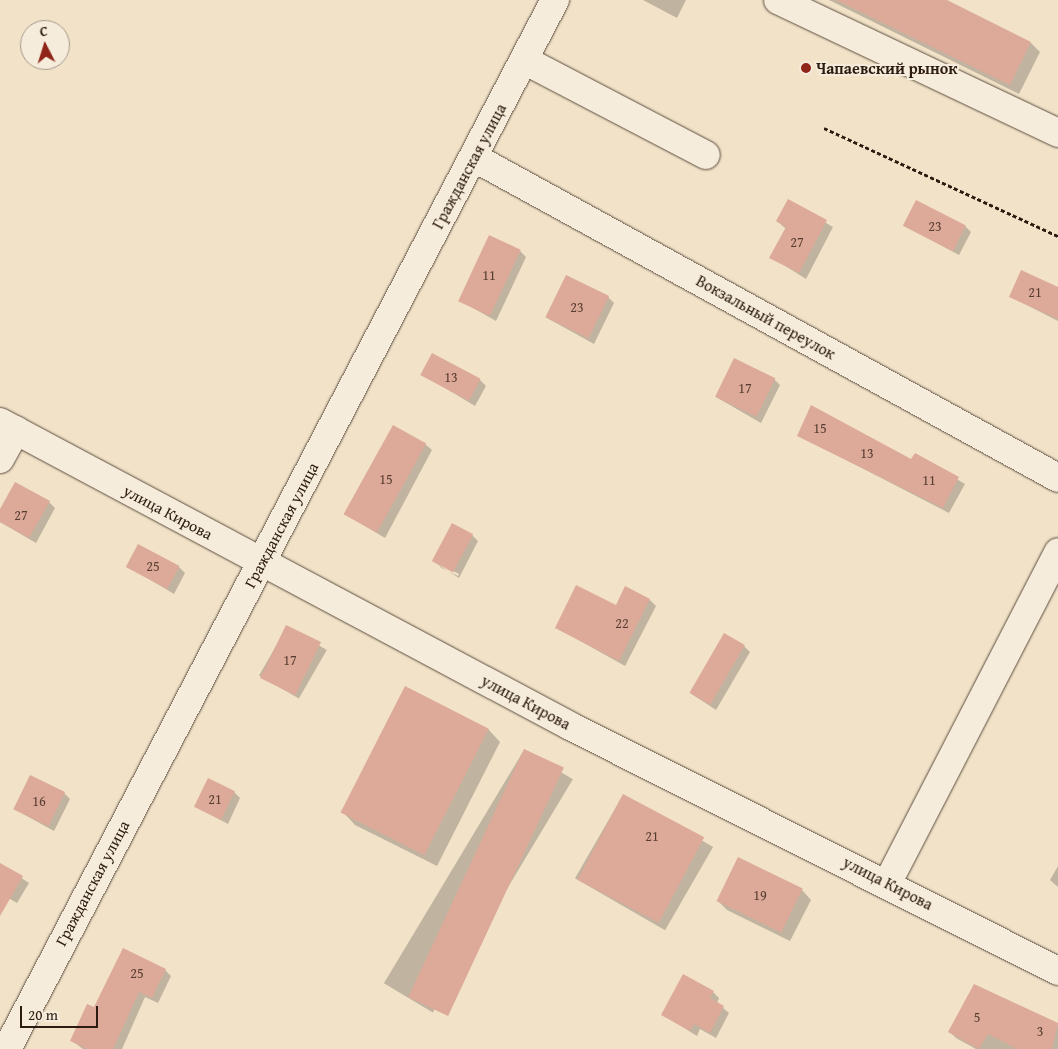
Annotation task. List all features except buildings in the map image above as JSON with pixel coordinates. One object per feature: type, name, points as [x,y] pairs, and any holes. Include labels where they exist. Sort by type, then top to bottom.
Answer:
[{"type":"street","name":"Гражданская улица","points":[[7,1049],[555,0]]},
{"type":"street","points":[[778,0],[1058,133]]},
{"type":"street","points":[[524,60],[706,155]]},
{"type":"street","name":"Вокзальный переулок","points":[[473,157],[1058,478]]},
{"type":"street","points":[[0,460],[8,426]]},
{"type":"street","name":"улица Кирова","points":[[8,426],[570,726],[888,882],[1058,971]]},
{"type":"street","points":[[888,882],[1058,552]]},
{"type":"path","points":[[824,128],[1058,236]]},
{"type":"place","name":"Чапаевский рынок","points":[[806,68]]}]
